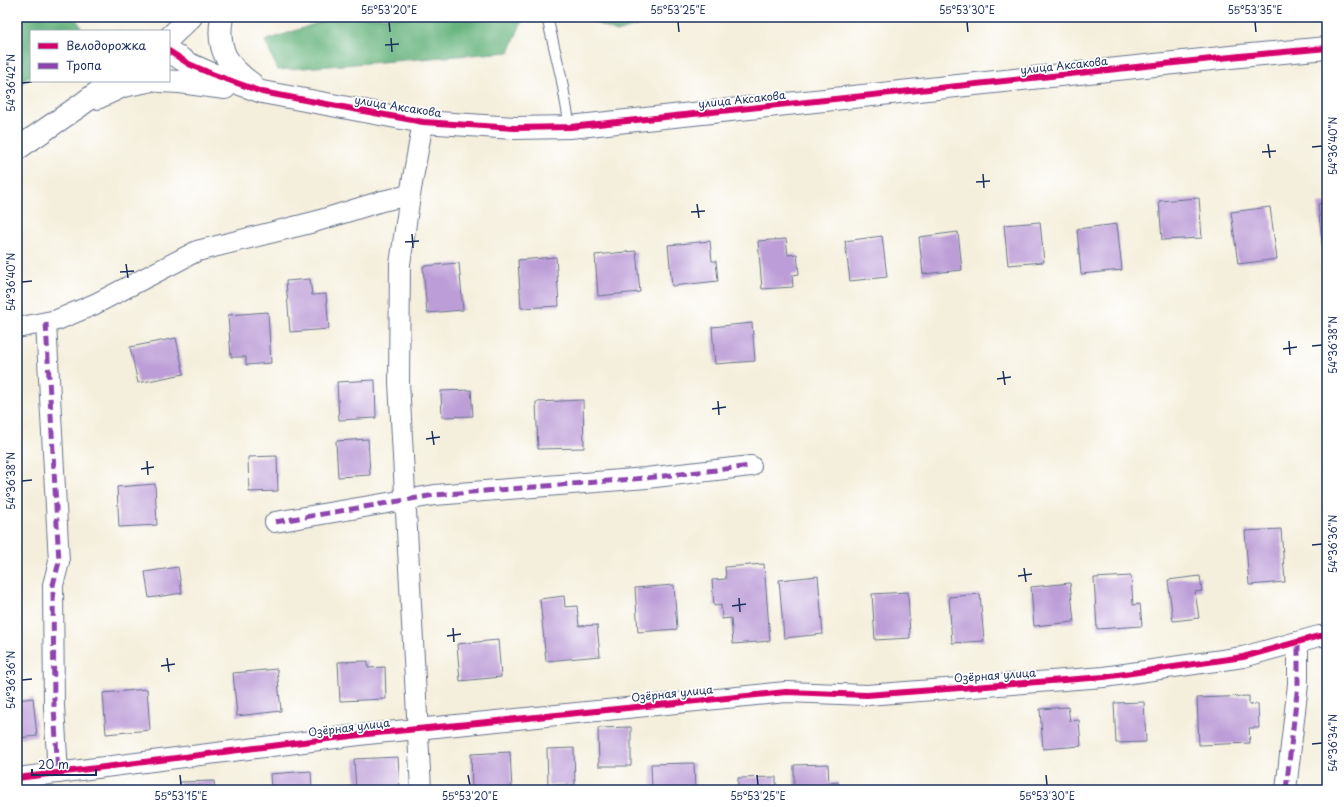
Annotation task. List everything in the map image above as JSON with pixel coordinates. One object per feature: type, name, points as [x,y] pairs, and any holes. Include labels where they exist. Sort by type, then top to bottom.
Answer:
[{"type":"street","points":[[170,37],[191,17]]},
{"type":"street","points":[[222,17],[220,41],[226,60],[240,76],[262,92]]},
{"type":"street","name":"улица Аксакова","points":[[170,52],[189,64],[262,92],[423,122],[514,128],[570,127],[1327,48]]},
{"type":"street","points":[[17,149],[112,82]]},
{"type":"street","points":[[78,107],[123,86],[143,82]]},
{"type":"street","points":[[170,82],[262,92]]},
{"type":"street","points":[[421,790],[399,382],[400,264],[423,122]]},
{"type":"street","points":[[17,328],[57,320],[95,304],[197,251],[314,222],[382,201],[410,195]]},
{"type":"street","points":[[46,323],[59,562],[53,585],[54,707],[58,773]]},
{"type":"street","points":[[275,522],[435,495],[646,478],[751,466]]},
{"type":"street","name":"Озёрная улица","points":[[17,778],[360,735],[786,692],[867,695],[1104,677],[1243,657],[1319,636],[1327,636]]},
{"type":"street","points":[[1286,790],[1298,684],[1298,642]]},
{"type":"lane","points":[[547,17],[561,76],[570,127]]},
{"type":"green space","points":[[17,17],[75,17],[81,27],[78,30],[30,30],[30,76],[17,88]]},
{"type":"green space","points":[[335,17],[524,17],[509,52],[278,70],[265,41]]},
{"type":"green space","points":[[581,17],[665,17],[617,32]]},
{"type":"building","points":[[1199,198],[1202,238],[1162,240],[1159,201]]},
{"type":"building","points":[[1327,203],[1327,260],[1324,261],[1318,204]]},
{"type":"building","points":[[1270,207],[1277,259],[1238,264],[1231,212]]},
{"type":"building","points":[[1040,222],[1044,262],[1008,265],[1004,225]]},
{"type":"building","points":[[1117,224],[1122,270],[1081,274],[1077,229]]},
{"type":"building","points":[[958,232],[962,270],[923,274],[919,237]]},
{"type":"building","points":[[882,236],[887,277],[850,281],[845,241]]},
{"type":"building","points":[[786,239],[788,255],[797,254],[799,274],[792,275],[793,287],[762,289],[758,241]]},
{"type":"building","points":[[710,241],[712,261],[716,261],[718,281],[672,286],[668,245]]},
{"type":"building","points":[[636,251],[640,292],[598,296],[595,255]]},
{"type":"building","points":[[556,257],[559,306],[521,308],[518,260]]},
{"type":"building","points":[[459,263],[463,310],[427,313],[423,266]]},
{"type":"building","points":[[310,279],[312,295],[326,294],[329,329],[290,332],[286,281]]},
{"type":"building","points":[[268,312],[271,363],[246,365],[246,357],[231,357],[228,315]]},
{"type":"building","points":[[752,323],[755,361],[715,364],[712,327]]},
{"type":"building","points":[[176,338],[184,374],[138,383],[130,347]]},
{"type":"building","points":[[375,380],[376,418],[339,420],[337,382]]},
{"type":"building","points":[[471,390],[473,416],[442,417],[441,391]]},
{"type":"building","points":[[583,400],[584,448],[538,449],[536,402]]},
{"type":"building","points":[[368,439],[370,475],[338,477],[336,441]]},
{"type":"building","points":[[277,456],[278,491],[249,492],[248,457]]},
{"type":"building","points":[[155,484],[157,525],[119,527],[117,487]]},
{"type":"building","points":[[1281,529],[1285,582],[1249,585],[1245,531]]},
{"type":"building","points":[[764,564],[770,641],[733,644],[731,618],[722,619],[721,605],[714,606],[712,580],[726,579],[725,567]]},
{"type":"building","points":[[178,567],[182,593],[149,598],[145,572]]},
{"type":"building","points":[[818,576],[823,634],[784,638],[779,580]]},
{"type":"building","points":[[1131,576],[1133,605],[1140,604],[1142,626],[1097,629],[1094,578]]},
{"type":"building","points":[[1200,576],[1202,591],[1195,592],[1199,618],[1173,621],[1168,580]]},
{"type":"building","points":[[1070,583],[1074,622],[1034,626],[1031,587]]},
{"type":"building","points":[[674,585],[677,629],[638,632],[635,588]]},
{"type":"building","points":[[908,592],[910,638],[875,640],[872,594]]},
{"type":"building","points":[[980,594],[984,641],[952,643],[949,597]]},
{"type":"building","points":[[564,596],[565,607],[577,606],[579,626],[597,625],[600,656],[546,661],[540,599]]},
{"type":"building","points":[[498,640],[501,677],[460,681],[457,644]]},
{"type":"building","points":[[368,661],[368,668],[385,667],[386,699],[340,701],[338,662]]},
{"type":"building","points":[[277,669],[281,711],[237,716],[233,673]]},
{"type":"building","points":[[147,689],[150,730],[106,734],[103,693]]},
{"type":"building","points":[[1249,696],[1249,705],[1258,704],[1259,728],[1249,728],[1250,743],[1199,745],[1197,698]]},
{"type":"building","points":[[33,698],[37,736],[17,738],[17,700]]},
{"type":"building","points":[[1144,702],[1146,742],[1116,743],[1114,703]]},
{"type":"building","points":[[1068,707],[1070,721],[1079,720],[1081,746],[1043,749],[1040,709]]},
{"type":"building","points":[[631,727],[631,766],[599,766],[598,728]]},
{"type":"building","points":[[574,748],[575,785],[548,785],[547,749]]},
{"type":"building","points":[[510,752],[512,790],[472,790],[471,754]]},
{"type":"building","points":[[398,757],[400,790],[356,790],[354,759]]},
{"type":"building","points":[[694,763],[695,790],[652,790],[651,764]]},
{"type":"building","points":[[828,764],[829,783],[838,782],[838,790],[794,790],[794,765]]},
{"type":"building","points":[[311,771],[312,790],[271,790],[270,774]]},
{"type":"building","points":[[776,777],[776,790],[738,790],[738,778]]},
{"type":"building","points":[[214,781],[215,790],[180,790],[180,782]]},
{"type":"marked path","points":[[46,323],[59,562],[53,585],[54,707],[58,773]]},
{"type":"marked path","points":[[275,522],[435,495],[646,478],[751,466]]},
{"type":"marked path","points":[[1286,790],[1298,684],[1298,642]]},
{"type":"cycle path","points":[[170,52],[189,64],[262,92],[423,122],[514,128],[570,127],[1327,48]]},
{"type":"cycle path","points":[[17,778],[367,734],[786,692],[867,695],[1104,677],[1243,657],[1319,636],[1327,636]]}]
